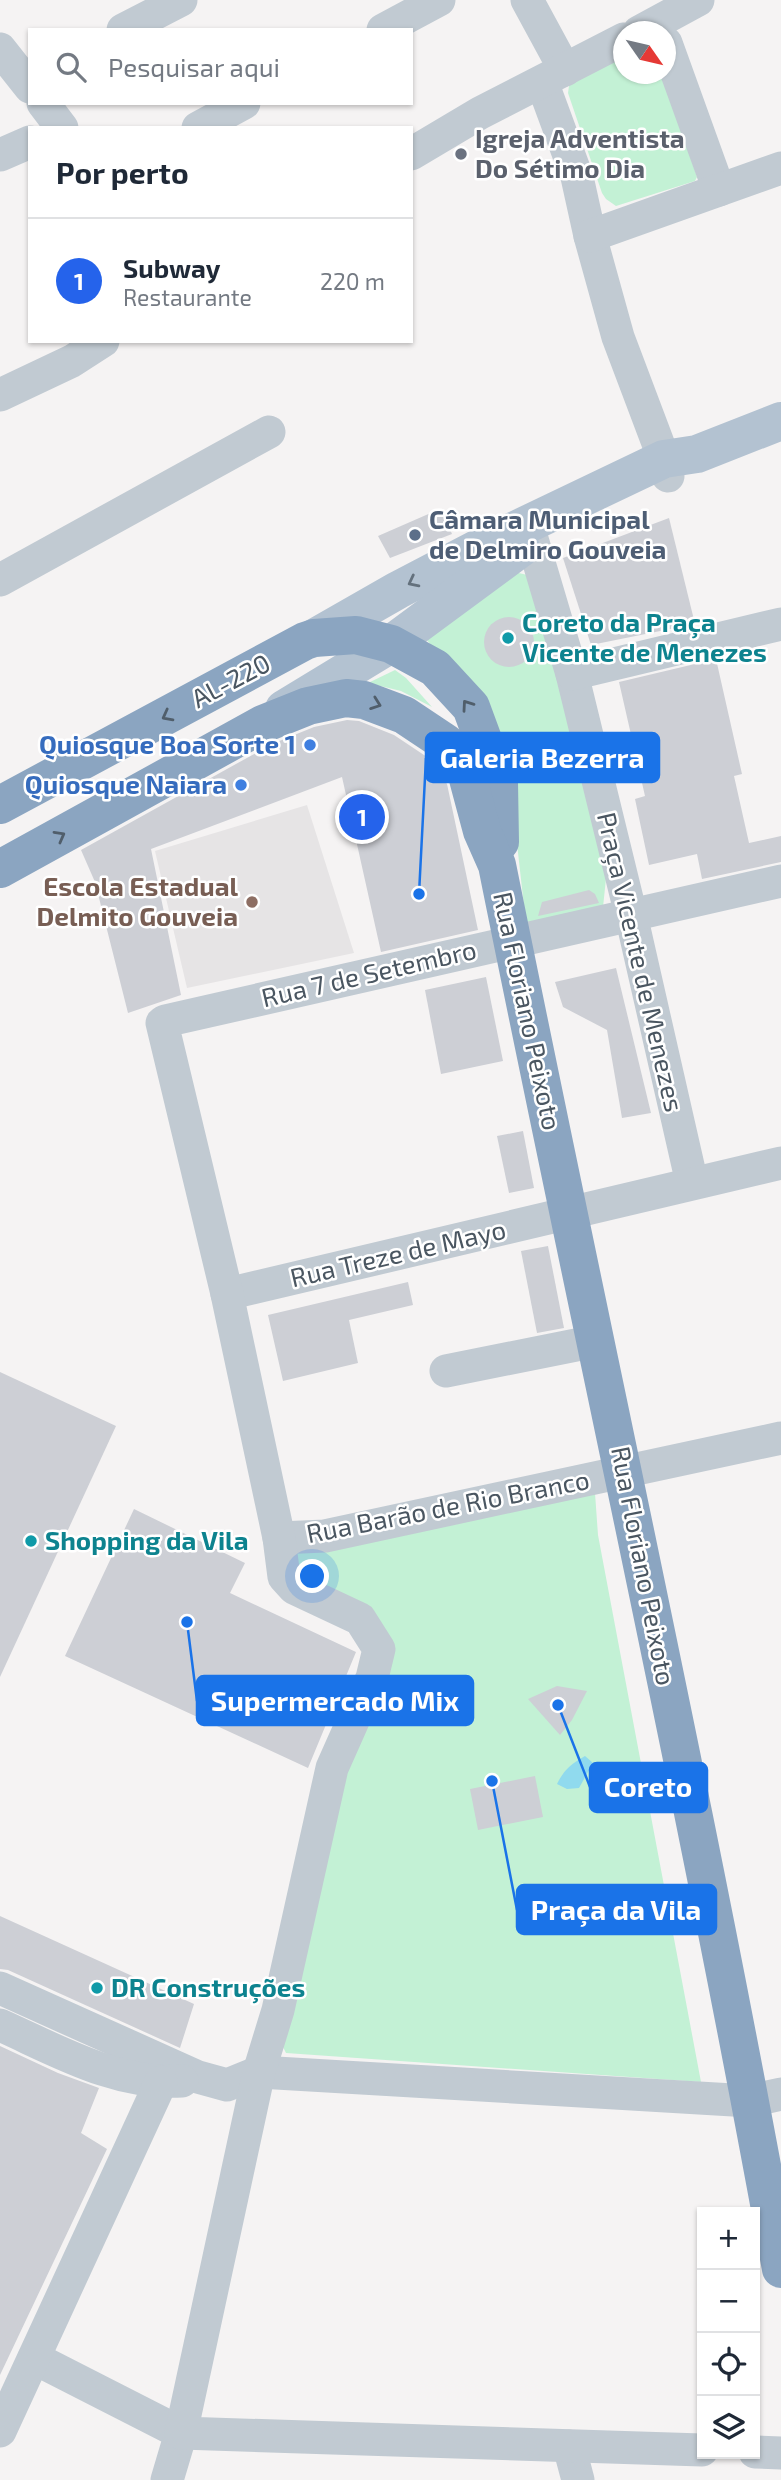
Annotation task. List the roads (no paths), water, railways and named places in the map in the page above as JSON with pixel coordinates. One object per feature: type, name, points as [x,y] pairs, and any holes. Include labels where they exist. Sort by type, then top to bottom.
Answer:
[{"type":"highway","name":"Rua Floriano Peixoto","points":[[314,638],[356,635],[391,644],[435,668],[471,707],[499,783],[500,837],[497,864]]},
{"type":"highway","name":"AL-220","points":[[0,805],[314,638]]},
{"type":"highway","name":"Rua Floriano Peixoto","points":[[0,869],[263,724],[308,706],[345,698],[364,700],[404,715],[446,743],[467,775],[482,831],[497,864],[624,1471],[766,2097],[781,2269]]},
{"type":"highway","points":[[98,753],[123,802]]},
{"type":"main road","points":[[314,638],[486,544],[781,421]]},
{"type":"main road","points":[[263,724],[289,705],[391,644],[532,539],[676,463]]},
{"type":"street","points":[[127,28],[181,0]]},
{"type":"street","points":[[387,28],[439,0]]},
{"type":"street","points":[[527,0],[554,76],[590,236],[618,337],[676,463]]},
{"type":"street","points":[[670,21],[698,0]]},
{"type":"street","points":[[413,153],[480,113],[613,45]]},
{"type":"street","points":[[0,49],[28,82]]},
{"type":"street","points":[[676,82],[719,190]]},
{"type":"street","points":[[45,105],[61,126]]},
{"type":"street","points":[[202,126],[240,105]]},
{"type":"street","points":[[0,155],[28,143]]},
{"type":"street","points":[[590,236],[781,168]]},
{"type":"street","points":[[0,395],[72,361],[100,343]]},
{"type":"street","points":[[0,580],[269,432]]},
{"type":"street","name":"Praça Vicente de Menezes","points":[[532,539],[572,674],[631,915],[692,1183]]},
{"type":"street","points":[[572,674],[781,624]]},
{"type":"street","name":"Rua 7 de Setembro","points":[[227,1294],[162,1023],[165,1020],[781,880]]},
{"type":"street","name":"Rua Treze de Mayo","points":[[227,1294],[781,1163]]},
{"type":"street","points":[[167,2480],[181,2433],[259,2072],[278,2010],[332,1768],[372,1678],[379,1649],[360,1619],[294,1588],[284,1577],[279,1538],[227,1294]]},
{"type":"street","points":[[446,1371],[596,1340]]},
{"type":"street","name":"Rua Barão de Rio Branco","points":[[279,1538],[325,1536],[781,1438]]},
{"type":"street","points":[[0,1988],[198,2077],[227,2085],[259,2072],[766,2097]]},
{"type":"street","points":[[0,2025],[98,2070],[161,2082],[198,2077]]},
{"type":"street","points":[[0,2431],[161,2082]]},
{"type":"street","points":[[34,2358],[181,2433],[697,2451]]},
{"type":"street","points":[[569,2446],[578,2480]]},
{"type":"street","points":[[760,2452],[781,2453]]},
{"type":"water","points":[[585,1756],[593,1763],[579,1788],[567,1789],[557,1784],[568,1768]]},
{"type":"place","name":"Igreja Adventista Do Sétimo Dia","points":[[461,154]]},
{"type":"place","name":"Câmara Municipal de Delmiro Gouveia","points":[[415,535]]},
{"type":"place","name":"Coreto da Praça Vicente de Menezes","points":[[508,638]]},
{"type":"place","name":"Quiosque Boa Sorte 1","points":[[310,745]]},
{"type":"place","name":"Quiosque Naiara","points":[[241,785]]},
{"type":"place","name":"Subway","points":[[362,817]]},
{"type":"place","name":"Galeria Bezerra","points":[[419,894]]},
{"type":"place","name":"Escola Estadual Delmito Gouveia","points":[[252,902]]},
{"type":"place","name":"Shopping da Vila","points":[[31,1541]]},
{"type":"place","name":"Supermercado Mix","points":[[187,1622]]},
{"type":"place","name":"Coreto","points":[[558,1705]]},
{"type":"place","name":"Praça da Vila","points":[[492,1781]]},
{"type":"place","name":"DR Construções","points":[[97,1988]]}]
